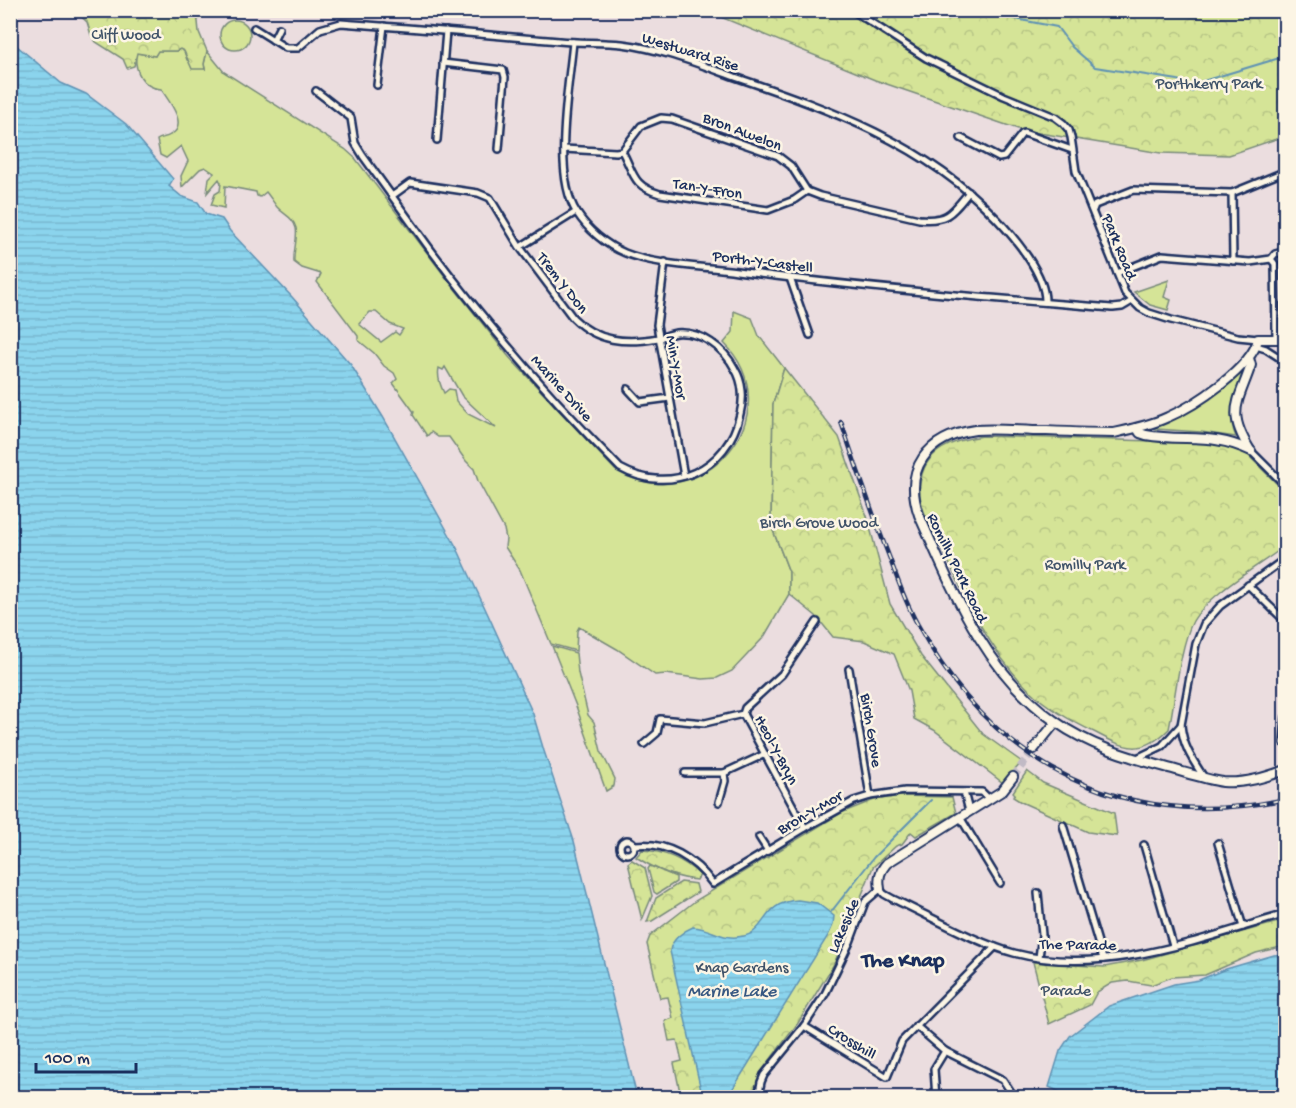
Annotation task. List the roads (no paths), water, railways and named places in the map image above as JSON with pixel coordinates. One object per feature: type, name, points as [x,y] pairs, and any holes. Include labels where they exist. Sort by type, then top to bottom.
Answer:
[{"type":"street","name":"Park Road","points":[[852,10],[926,58],[1004,96],[1055,117],[1069,130],[1076,171],[1125,293],[1132,301],[1149,313],[1257,343],[1286,339]]},
{"type":"street","name":"Westward Rise","points":[[254,28],[286,48],[298,48],[320,29],[341,23],[622,44],[651,49],[708,67],[839,114],[897,143],[942,171],[969,192],[1005,228],[1020,247],[1043,283],[1045,302]]},
{"type":"street","points":[[377,85],[384,26]]},
{"type":"street","points":[[273,40],[279,28]]},
{"type":"street","points":[[437,140],[446,31]]},
{"type":"street","name":"Porth-Y-Castell","points":[[573,42],[564,149],[565,182],[576,212],[601,239],[616,249],[665,262],[790,278],[1113,308],[1122,307],[1132,301]]},
{"type":"street","points":[[444,63],[503,70],[505,77],[499,149]]},
{"type":"street","name":"Marine Drive","points":[[316,91],[351,118],[355,143],[363,156],[427,245],[514,354],[620,468],[632,475],[666,480],[699,471],[711,464],[730,441],[738,425],[741,410],[740,379],[729,359],[719,348],[703,338],[676,333],[658,338]]},
{"type":"street","name":"Bron Awelon","points":[[622,151],[640,126],[661,118],[672,119],[778,156],[791,166],[807,191]]},
{"type":"street","points":[[961,138],[999,158],[1004,157],[1024,133],[1072,150]]},
{"type":"street","points":[[564,149],[622,151]]},
{"type":"street","name":"Tan-Y-Fron","points":[[622,151],[630,172],[637,182],[645,189],[660,194],[768,210],[794,200],[807,191]]},
{"type":"street","points":[[1093,210],[1095,205],[1133,190],[1232,193],[1286,171]]},
{"type":"street","name":"Trem Y Don","points":[[392,196],[410,183],[478,193],[490,198],[520,248],[573,318],[582,326],[597,336],[616,341],[658,338]]},
{"type":"street","points":[[807,191],[820,196],[934,221],[946,216],[957,207],[969,192]]},
{"type":"street","points":[[1232,193],[1233,261]]},
{"type":"street","name":"Trem Y Don","points":[[520,248],[576,212]]},
{"type":"street","points":[[1118,273],[1162,255],[1250,262],[1271,259],[1275,254],[1286,251]]},
{"type":"street","points":[[1271,259],[1275,264],[1276,339]]},
{"type":"street","name":"Min-Y-Mor","points":[[665,262],[658,308],[658,338],[684,476]]},
{"type":"street","points":[[790,278],[810,335]]},
{"type":"street","points":[[1257,343],[1286,362]]},
{"type":"street","name":"Romilly Park Road","points":[[1257,343],[1248,358],[1230,376],[1192,405],[1168,417],[1114,433],[973,430],[940,442],[928,450],[915,470],[912,487],[914,503],[919,515],[956,598],[979,640],[1019,691],[1056,722],[1115,753],[1224,782],[1245,781],[1286,770]]},
{"type":"street","name":"Romilly Park Road","points":[[1248,358],[1251,365],[1236,406],[1238,430],[1251,451],[1286,486]]},
{"type":"street","points":[[628,389],[640,402],[670,398]]},
{"type":"street","name":"Romilly Park Road","points":[[1137,428],[1140,433],[1146,435],[1218,440],[1236,444],[1251,451]]},
{"type":"street","points":[[1203,776],[1189,755],[1182,739],[1181,725],[1199,633],[1212,614],[1286,558]]},
{"type":"street","points":[[1248,585],[1286,622]]},
{"type":"street","points":[[644,744],[657,733],[660,719],[705,723],[743,714],[745,708],[782,674],[818,622]]},
{"type":"street","name":"Birch Grove","points":[[849,669],[870,796]]},
{"type":"street","name":"Heol-Y-Bryn","points":[[743,714],[805,828]]},
{"type":"street","points":[[1284,743],[1286,717]]},
{"type":"street","points":[[1034,749],[1056,722]]},
{"type":"street","points":[[1136,759],[1161,746],[1181,725]]},
{"type":"street","points":[[685,773],[724,772],[765,754]]},
{"type":"street","points":[[719,802],[725,781],[724,772]]},
{"type":"street","name":"Lakeside","points":[[758,1098],[764,1075],[804,1026],[836,973],[865,902],[880,888],[878,880],[880,871],[887,863],[1002,791],[1013,777]]},
{"type":"street","name":"Bron-Y-Mor","points":[[635,845],[650,845],[674,851],[692,861],[713,884],[839,808],[870,796],[905,790],[982,792],[989,799]]},
{"type":"street","points":[[964,792],[969,811]]},
{"type":"street","points":[[960,817],[1000,883]]},
{"type":"street","points":[[1063,825],[1103,959]]},
{"type":"street","points":[[759,837],[768,851]]},
{"type":"street","points":[[1218,843],[1243,927]]},
{"type":"street","points":[[1144,845],[1173,946]]},
{"type":"street","name":"The Parade","points":[[880,888],[884,894],[893,899],[995,947],[1015,953],[1064,960],[1103,959],[1142,954],[1286,914]]},
{"type":"street","points":[[1038,893],[1042,935],[1040,957]]},
{"type":"street","points":[[995,947],[916,1026],[945,1051],[1003,1080],[1011,1092]]},
{"type":"street","name":"Crosshill","points":[[804,1026],[887,1077],[899,1045],[916,1026]]},
{"type":"street","points":[[936,1098],[934,1069],[945,1051]]},
{"type":"water","points":[[10,40],[61,83],[86,94],[126,124],[173,179],[169,186],[181,196],[198,202],[206,214],[222,219],[230,231],[351,365],[383,417],[457,548],[533,714],[574,841],[637,1097],[11,1097]]},
{"type":"water","name":"Marine Lake","points":[[798,900],[817,903],[834,916],[829,934],[732,1090],[702,1095],[671,947],[682,933],[693,927],[723,936],[744,936],[757,929],[778,906]]},
{"type":"water","points":[[1285,954],[1285,1097],[1048,1097],[1046,1093],[1058,1094],[1060,1092],[1049,1087],[1060,1051],[1070,1036],[1109,1006],[1174,984],[1199,980],[1226,969]]},
{"type":"waterway","points":[[970,10],[1057,27],[1072,47],[1095,67],[1178,80],[1192,92],[1200,82],[1286,56]]},
{"type":"waterway","points":[[831,912],[874,857],[931,800]]},
{"type":"tunnel","points":[[1013,777],[1034,749]]},
{"type":"railway","points":[[841,422],[899,584],[918,625],[949,675],[985,717],[1026,752],[1071,778],[1120,797],[1172,806],[1227,807],[1286,799]]},
{"type":"district","name":"The Knap","points":[[903,958]]},
{"type":"park label","name":"Cliff Wood","points":[[126,33]]},
{"type":"park label","name":"Porthkerry Park","points":[[1209,82]]},
{"type":"park label","name":"Birch Grove Wood","points":[[819,521]]},
{"type":"park label","name":"Romilly Park","points":[[1085,563]]},
{"type":"park label","name":"Knap Gardens","points":[[742,966]]},
{"type":"park label","name":"Parade","points":[[1066,989]]}]
